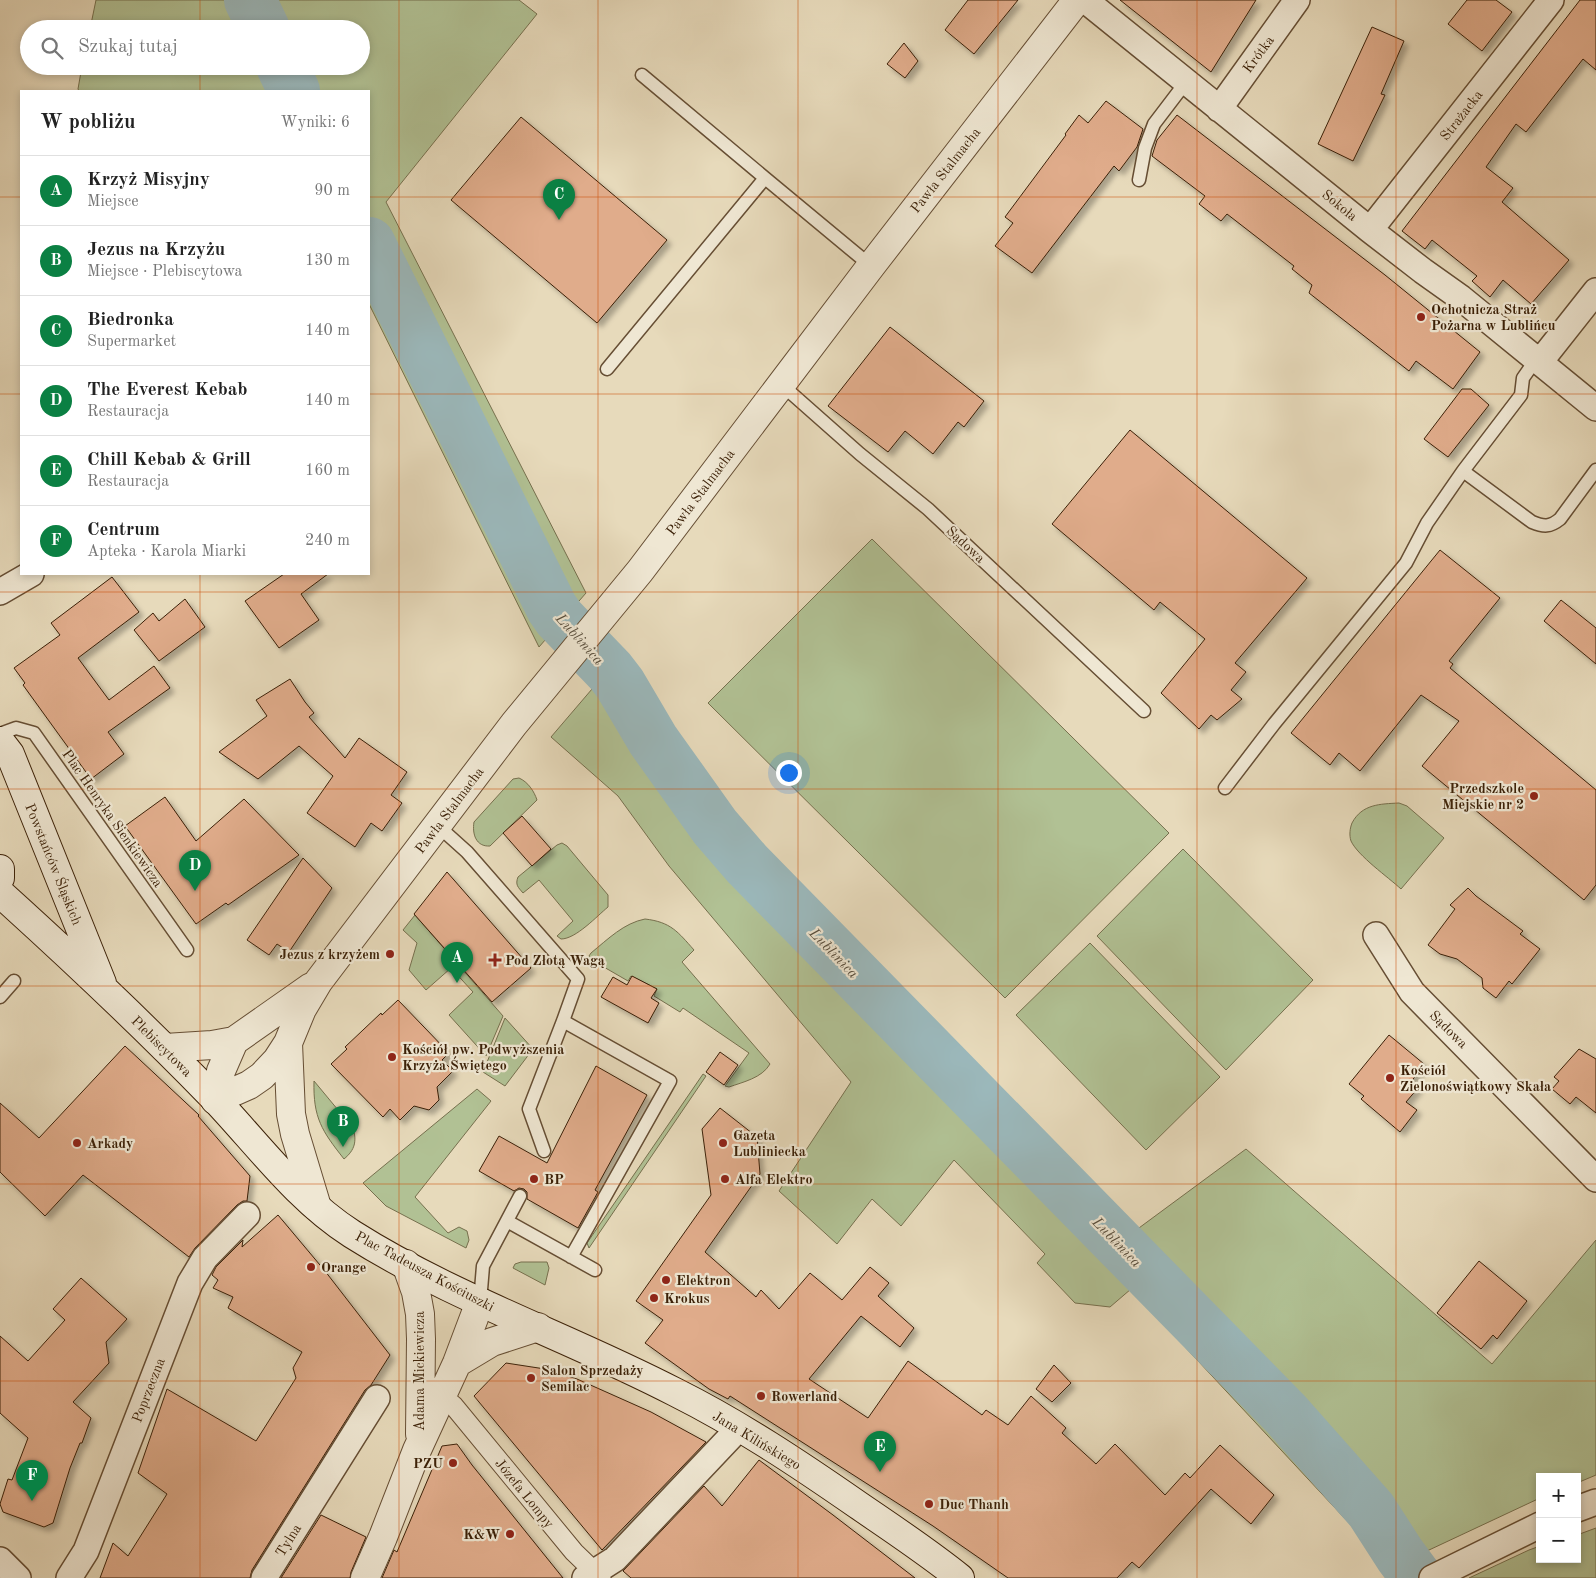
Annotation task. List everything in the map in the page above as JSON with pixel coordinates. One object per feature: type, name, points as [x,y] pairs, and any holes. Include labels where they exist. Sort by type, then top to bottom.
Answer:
[{"type":"street","name":"Pawła Stalmacha","points":[[215,1100],[249,1085],[262,1076],[277,1060],[288,1043],[302,1009],[318,982],[514,724],[599,623],[871,266],[1077,0]]},
{"type":"street","name":"Sokoła","points":[[1085,0],[1370,230],[1461,298],[1596,408]]},
{"type":"street","name":"Krótka","points":[[1219,109],[1297,0]]},
{"type":"street","name":"Strażacka","points":[[1370,230],[1551,0]]},
{"type":"street","points":[[1537,360],[1546,353],[1596,292]]},
{"type":"street","points":[[0,592],[29,575]]},
{"type":"street","name":"Powstańców Śląskich","points":[[0,741],[10,754],[104,989]]},
{"type":"street","points":[[0,869],[0,878]]},
{"type":"street","name":"Plebiscytowa","points":[[0,894],[104,989],[165,1048],[317,1207]]},
{"type":"street","name":"Sądowa","points":[[1376,934],[1405,982],[1418,998],[1596,1179]]},
{"type":"street","name":"Pawła Stalmacha","points":[[234,1041],[318,982]]},
{"type":"street","points":[[165,1048],[212,1045],[234,1041]]},
{"type":"street","points":[[215,1100],[221,1071],[234,1041]]},
{"type":"street","points":[[288,1043],[291,1114],[295,1134],[317,1207]]},
{"type":"street","name":"Plac Tadeusza Kościuszki","points":[[317,1207],[352,1234],[406,1264],[480,1302],[538,1327]]},
{"type":"street","name":"Poprzeczna","points":[[70,1578],[86,1551],[190,1284],[206,1258],[247,1215]]},
{"type":"street","name":"Adama Mickiewicza","points":[[406,1264],[416,1292],[421,1339],[421,1425],[417,1450]]},
{"type":"street","name":"Adama Mickiewicza","points":[[365,1578],[480,1302]]},
{"type":"street","points":[[456,1363],[492,1342],[538,1327]]},
{"type":"street","name":"Jana Kilińskiego","points":[[538,1327],[676,1392],[740,1428],[826,1482],[960,1578]]},
{"type":"street","name":"Tylna","points":[[264,1578],[377,1398]]},
{"type":"street","name":"Józefa Lompy","points":[[452,1405],[594,1576]]},
{"type":"street","points":[[594,1576],[615,1558],[740,1428]]},
{"type":"street","points":[[1581,1508],[1596,1502]]},
{"type":"street","points":[[1436,1576],[1536,1527]]},
{"type":"street","points":[[0,1560],[18,1578]]},
{"type":"lane","points":[[642,75],[871,266]]},
{"type":"lane","points":[[1139,180],[1145,148],[1151,130],[1186,82]]},
{"type":"lane","points":[[607,369],[765,178]]},
{"type":"lane","points":[[1225,788],[1274,724],[1406,563],[1418,545],[1428,523],[1463,471],[1521,395],[1523,378],[1537,360]]},
{"type":"lane","name":"Sądowa","points":[[782,385],[860,454],[928,509],[1144,711]]},
{"type":"lane","points":[[1463,471],[1532,522],[1542,526],[1552,525],[1560,519],[1596,470]]},
{"type":"lane","name":"Plac Henryka Sienkiewicza","points":[[0,734],[16,728],[34,734],[187,950]]},
{"type":"lane","points":[[438,825],[467,852],[578,979],[528,1109],[544,1152]]},
{"type":"lane","points":[[0,997],[14,981]]},
{"type":"lane","points":[[563,1022],[670,1081],[572,1257]]},
{"type":"lane","points":[[480,1302],[483,1266],[520,1196]]},
{"type":"lane","points":[[507,1221],[595,1270]]},
{"type":"green space","points":[[96,0],[519,0],[537,14],[386,202],[586,593],[539,647],[370,306],[370,90],[78,89],[80,75],[370,75],[370,20],[92,20]]},
{"type":"green space","points":[[872,539],[1169,833],[1005,998],[708,703]]},
{"type":"green space","points":[[598,682],[705,837],[989,1124],[1362,1509],[1397,1564],[1390,1567],[1131,1289],[1110,1307],[1075,1303],[1037,1263],[1045,1254],[954,1160],[901,1226],[872,1199],[837,1244],[779,1191],[851,1082],[669,866],[618,796],[551,737]]},
{"type":"green space","points":[[519,778],[530,787],[537,800],[490,846],[481,844],[474,835],[474,822],[513,779]]},
{"type":"green space","points":[[1399,803],[1407,806],[1444,838],[1401,889],[1360,853],[1351,841],[1350,834],[1352,823],[1361,812],[1372,806]]},
{"type":"green space","points":[[562,843],[567,846],[608,895],[608,907],[580,931],[561,939],[557,936],[573,921],[539,880],[523,893],[518,887],[517,882],[518,877]]},
{"type":"green space","points":[[1183,849],[1313,980],[1226,1070],[1097,936]]},
{"type":"green space","points":[[415,915],[503,1016],[486,1056],[449,1015],[473,992],[451,968],[426,990],[409,970],[417,943],[403,930]]},
{"type":"green space","points":[[645,919],[668,925],[694,950],[682,962],[770,1064],[762,1073],[729,1087],[725,1086],[749,1053],[683,1008],[680,1012],[654,996],[657,989],[631,976],[628,981],[590,959],[591,953],[616,932],[630,924]]},
{"type":"green space","points":[[1090,943],[1220,1077],[1146,1150],[1016,1015]]},
{"type":"green space","points":[[505,1018],[533,1049],[505,1086],[483,1072]]},
{"type":"green space","points":[[703,1074],[706,1076],[589,1248],[587,1243]]},
{"type":"green space","points":[[314,1081],[353,1128],[354,1145],[351,1152],[344,1159],[320,1123],[315,1105]]},
{"type":"green space","points":[[477,1089],[491,1101],[415,1197],[448,1233],[459,1227],[467,1231],[469,1240],[466,1248],[386,1206],[363,1183]]},
{"type":"green space","points":[[1246,1149],[1492,1364],[1596,1240],[1596,1475],[1581,1481],[1581,1473],[1536,1473],[1536,1500],[1412,1558],[1374,1500],[1291,1411],[1124,1239]]},
{"type":"green space","points":[[521,1262],[547,1262],[549,1268],[545,1285],[513,1268],[515,1264]]},
{"type":"green space","points":[[1596,1528],[1596,1578],[1469,1578],[1536,1547],[1536,1563],[1581,1563],[1581,1534]]},
{"type":"building","points":[[968,0],[1018,0],[974,54],[945,30]]},
{"type":"building","points":[[1120,0],[1256,0],[1211,72]]},
{"type":"building","points":[[1467,0],[1496,0],[1512,12],[1482,51],[1448,24]]},
{"type":"building","points":[[1580,0],[1596,0],[1596,70],[1583,59],[1526,132],[1516,124],[1486,167],[1513,188],[1502,202],[1569,260],[1531,304],[1503,280],[1490,297],[1472,281],[1477,276],[1432,240],[1425,249],[1402,231]]},
{"type":"building","points":[[1372,27],[1404,41],[1381,94],[1385,95],[1353,161],[1318,144]]},
{"type":"building","points":[[904,43],[918,61],[905,78],[887,64]]},
{"type":"building","points":[[1106,101],[1143,129],[1137,147],[1119,171],[1114,166],[1032,273],[995,246],[1013,223],[1005,217],[1079,115],[1088,123]]},
{"type":"building","points":[[1177,115],[1385,275],[1480,352],[1453,389],[1416,361],[1409,371],[1309,293],[1312,285],[1292,269],[1294,266],[1227,214],[1221,221],[1199,204],[1205,196],[1152,156],[1157,140]]},
{"type":"building","points":[[521,117],[667,240],[597,323],[451,200]]},
{"type":"building","points":[[890,327],[984,401],[964,427],[958,422],[933,454],[905,431],[888,452],[828,406]]},
{"type":"building","points":[[1462,389],[1471,389],[1489,405],[1448,457],[1424,439]]},
{"type":"building","points":[[1130,430],[1307,578],[1235,663],[1246,672],[1231,690],[1242,699],[1217,720],[1211,715],[1199,729],[1161,693],[1205,639],[1160,602],[1154,610],[1052,524]]},
{"type":"building","points":[[1440,550],[1500,598],[1449,661],[1453,664],[1450,668],[1596,790],[1596,885],[1584,900],[1422,766],[1459,721],[1421,695],[1360,771],[1339,753],[1330,765],[1291,733]]},
{"type":"building","points":[[283,575],[327,575],[301,594],[319,620],[279,648],[245,601]]},
{"type":"building","points":[[112,577],[139,612],[78,658],[109,700],[154,666],[170,688],[108,732],[124,754],[91,779],[23,685],[25,683],[14,668],[60,635],[51,623]]},
{"type":"building","points":[[185,599],[205,627],[159,661],[134,630],[153,613],[159,621]]},
{"type":"building","points":[[1561,600],[1596,628],[1596,664],[1544,621]]},
{"type":"building","points":[[290,679],[314,713],[309,717],[345,758],[359,738],[407,772],[391,795],[402,803],[382,831],[371,823],[355,847],[307,813],[333,776],[299,746],[258,779],[219,752],[267,716],[256,700]]},
{"type":"building","points":[[165,797],[196,841],[244,799],[299,855],[228,905],[226,903],[196,924],[125,826]]},
{"type":"building","points":[[522,816],[551,849],[532,866],[503,833]]},
{"type":"building","points":[[303,858],[332,888],[289,952],[277,944],[269,955],[247,940]]},
{"type":"building","points":[[447,872],[531,968],[492,1002],[414,914]]},
{"type":"building","points":[[1468,888],[1523,931],[1520,934],[1540,949],[1512,984],[1509,981],[1496,998],[1483,988],[1482,978],[1457,959],[1440,954],[1428,945],[1455,909],[1450,905]]},
{"type":"building","points":[[632,976],[657,989],[651,998],[659,1003],[648,1023],[601,997],[613,977],[627,985]]},
{"type":"building","name":"Kościół pw. Podwyższenia Krzyża Świętego","points":[[398,1000],[449,1053],[442,1060],[453,1071],[437,1087],[439,1100],[429,1110],[414,1106],[400,1120],[390,1109],[383,1117],[331,1064],[347,1049],[345,1047],[381,1013],[382,1015]]},
{"type":"building","points":[[1389,1035],[1424,1064],[1411,1082],[1418,1088],[1406,1102],[1417,1110],[1400,1132],[1361,1099],[1364,1096],[1349,1084]]},
{"type":"building","points":[[125,1046],[199,1115],[250,1176],[247,1201],[237,1205],[195,1248],[189,1257],[83,1175],[45,1216],[0,1172],[0,1103],[39,1138]]},
{"type":"building","points":[[1579,1049],[1596,1059],[1596,1113],[1576,1097],[1570,1104],[1552,1089],[1559,1081],[1554,1077]]},
{"type":"building","points":[[720,1052],[738,1065],[724,1085],[706,1072]]},
{"type":"building","points":[[596,1066],[647,1095],[595,1190],[598,1192],[578,1228],[527,1199],[527,1192],[524,1189],[519,1188],[514,1191],[479,1171],[499,1136],[547,1163]]},
{"type":"building","points":[[720,1108],[757,1137],[760,1174],[705,1252],[756,1297],[761,1290],[779,1309],[810,1273],[842,1300],[870,1267],[889,1283],[878,1296],[914,1328],[900,1347],[861,1316],[809,1379],[868,1418],[908,1361],[982,1415],[986,1410],[1008,1425],[1031,1396],[1066,1428],[1062,1433],[1096,1464],[1115,1444],[1165,1495],[1185,1473],[1190,1478],[1220,1445],[1274,1495],[1251,1524],[1211,1489],[1139,1568],[1132,1562],[1117,1578],[1008,1578],[933,1526],[730,1396],[728,1399],[709,1389],[645,1343],[663,1320],[636,1301],[711,1195],[702,1129]]},
{"type":"building","points":[[278,1215],[325,1271],[390,1355],[371,1385],[365,1390],[252,1570],[250,1578],[100,1578],[113,1543],[128,1556],[167,1494],[138,1473],[167,1389],[256,1441],[296,1378],[293,1368],[302,1352],[228,1308],[233,1297],[213,1288],[218,1280],[212,1275],[216,1267],[243,1240],[242,1247]]},
{"type":"building","points":[[1479,1261],[1527,1301],[1497,1339],[1493,1335],[1481,1349],[1437,1313]]},
{"type":"building","points":[[81,1278],[127,1319],[106,1342],[109,1363],[73,1402],[91,1418],[70,1468],[53,1523],[44,1527],[3,1512],[0,1504],[8,1479],[12,1480],[28,1438],[0,1413],[0,1336],[28,1361],[65,1320],[53,1309]]},
{"type":"building","points":[[506,1363],[545,1369],[577,1379],[651,1412],[706,1442],[602,1550],[474,1396]]},
{"type":"building","points":[[1054,1365],[1071,1383],[1052,1402],[1036,1389]]},
{"type":"building","points":[[457,1444],[563,1578],[382,1578],[394,1550],[397,1552],[442,1446]]},
{"type":"building","points":[[759,1460],[915,1578],[631,1578],[623,1571],[704,1486],[722,1506]]},
{"type":"building","points":[[321,1515],[366,1537],[350,1578],[281,1578]]},
{"type":"waterway","name":"Lublinica","points":[[250,0],[260,20]]},
{"type":"waterway","name":"Lublinica","points":[[286,75],[294,90]]},
{"type":"waterway","name":"Lublinica","points":[[370,245],[552,608],[620,684],[653,740],[715,827],[747,864],[1286,1414],[1371,1510],[1417,1578]]},
{"type":"place","name":"Biedronka","points":[[559,220]]},
{"type":"place","name":"Ochotnicza Straż Pożarna w Lublińcu","points":[[1421,317]]},
{"type":"place","name":"Przedszkole Miejskie nr 2","points":[[1534,796]]},
{"type":"place","name":"The Everest Kebab","points":[[195,891]]},
{"type":"place","name":"Jezus z krzyżem","points":[[390,954]]},
{"type":"place","name":"Pod Złotą Wagą","points":[[495,960]]},
{"type":"place","name":"Krzyż Misyjny","points":[[457,983]]},
{"type":"place","name":"Kościół pw. Podwyższenia Krzyża Świętego","points":[[392,1057]]},
{"type":"place","name":"Kościół Zielonoświątkowy Skała","points":[[1390,1078]]},
{"type":"place","name":"Arkady","points":[[77,1143]]},
{"type":"place","name":"Gazeta Lubliniecka","points":[[723,1143]]},
{"type":"place","name":"Jezus na Krzyżu","points":[[343,1147]]},
{"type":"place","name":"BP","points":[[534,1179]]},
{"type":"place","name":"Alfa Elektro","points":[[725,1179]]},
{"type":"place","name":"Orange","points":[[311,1267]]},
{"type":"place","name":"Elektron","points":[[666,1280]]},
{"type":"place","name":"Krokus","points":[[654,1298]]},
{"type":"place","name":"Salon Sprzedaży Semilac","points":[[531,1378]]},
{"type":"place","name":"Rowerland","points":[[761,1396]]},
{"type":"place","name":"PZU","points":[[453,1463]]},
{"type":"place","name":"Chill Kebab & Grill","points":[[880,1472]]},
{"type":"place","name":"Centrum","points":[[32,1501]]},
{"type":"place","name":"Duc Thanh","points":[[929,1504]]},
{"type":"place","name":"K&W","points":[[510,1534]]}]
